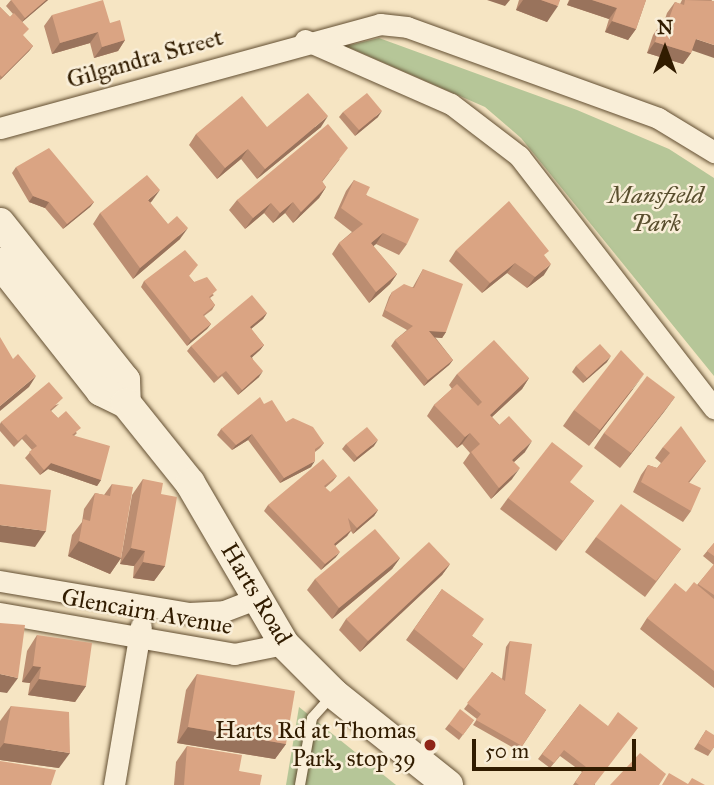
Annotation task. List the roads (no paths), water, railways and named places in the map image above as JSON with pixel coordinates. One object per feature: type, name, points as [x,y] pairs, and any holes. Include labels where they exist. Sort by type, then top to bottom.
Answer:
[{"type":"street","name":"Gilgandra Street","points":[[0,128],[361,26],[407,27],[658,118],[714,152]]},
{"type":"street","points":[[305,40],[451,104],[519,156],[714,408]]},
{"type":"street","name":"Harts Road","points":[[0,223],[125,380],[126,403]]},
{"type":"street","name":"Harts Road","points":[[0,264],[102,391],[126,403],[200,498],[255,599],[284,645],[334,694],[448,785]]},
{"type":"street","name":"Glencairn Avenue","points":[[0,581],[144,606],[213,613],[255,599]]},
{"type":"street","points":[[114,785],[144,606]]},
{"type":"street","name":"Glencairn Avenue","points":[[0,613],[244,654],[284,645]]},
{"type":"lane","points":[[300,785],[312,718],[334,694]]},
{"type":"place","name":"Harts Rd at Thomas Park, stop 39","points":[[430,745]]},
{"type":"park label","name":"Mansfield Park","points":[[656,210]]}]
